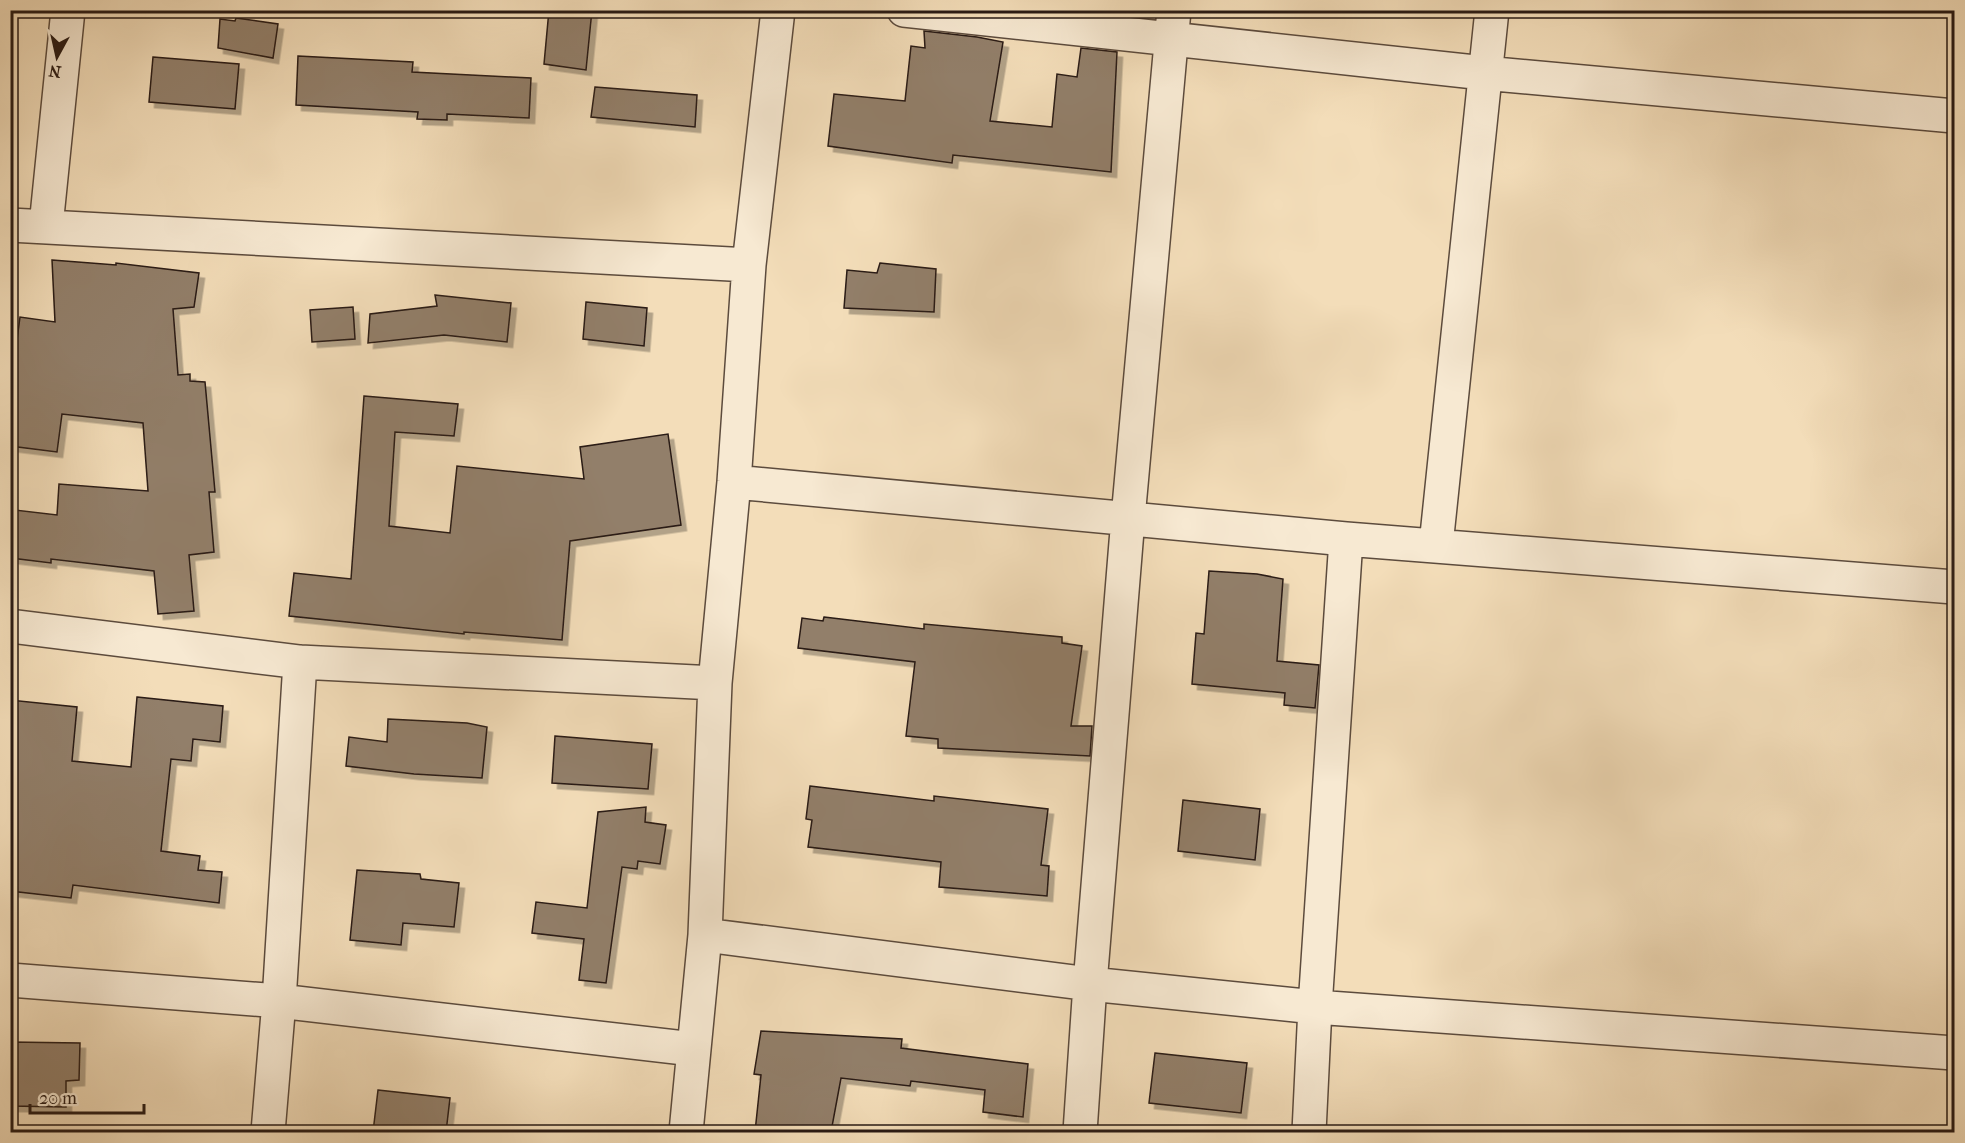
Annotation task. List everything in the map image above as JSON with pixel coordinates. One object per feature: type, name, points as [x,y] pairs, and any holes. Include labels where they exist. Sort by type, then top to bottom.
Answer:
[{"type":"street","points":[[46,226],[68,10]]},
{"type":"street","points":[[686,1132],[705,934],[715,684],[734,482],[749,265],[778,10]]},
{"type":"street","points":[[904,10],[1173,25],[1484,73],[1954,116]]},
{"type":"street","points":[[1436,545],[1491,10]]},
{"type":"street","points":[[1080,1132],[1089,984],[1128,518],[1173,25]]},
{"type":"street","points":[[10,225],[749,265]]},
{"type":"street","points":[[734,482],[1346,539],[1954,587]]},
{"type":"street","points":[[1309,1132],[1346,539]]},
{"type":"street","points":[[10,626],[300,662],[715,684]]},
{"type":"street","points":[[268,1132],[279,1001],[300,662]]},
{"type":"street","points":[[705,934],[1089,984],[1315,1007],[1954,1053]]},
{"type":"street","points":[[10,980],[279,1001],[693,1048]]},
{"type":"building","points":[[549,10],[592,10],[586,70],[544,64]]},
{"type":"building","points":[[236,18],[278,24],[273,58],[218,48],[220,19],[235,21]]},
{"type":"building","points":[[924,31],[1003,42],[990,121],[1052,127],[1057,74],[1077,77],[1081,48],[1117,52],[1111,172],[953,155],[952,163],[828,146],[834,94],[905,101],[911,46],[925,48]]},
{"type":"building","points":[[298,56],[413,62],[412,72],[531,78],[529,118],[447,114],[447,120],[417,119],[418,112],[296,105]]},
{"type":"building","points":[[153,57],[239,64],[235,109],[149,102]]},
{"type":"building","points":[[595,87],[697,95],[695,127],[591,117]]},
{"type":"building","points":[[52,260],[116,265],[116,263],[199,273],[194,307],[173,309],[178,375],[190,374],[190,381],[205,382],[215,492],[209,492],[214,552],[189,555],[194,611],[158,614],[154,571],[51,559],[51,563],[11,558],[15,510],[57,515],[59,484],[148,491],[143,423],[62,414],[57,452],[10,446],[10,393],[20,317],[55,322]]},
{"type":"building","points":[[880,263],[936,269],[934,312],[844,308],[847,270],[877,273]]},
{"type":"building","points":[[435,295],[511,303],[507,342],[444,335],[368,343],[370,314],[437,306]]},
{"type":"building","points":[[586,302],[647,308],[644,346],[583,339]]},
{"type":"building","points":[[353,307],[355,339],[312,342],[310,310]]},
{"type":"building","points":[[364,396],[458,404],[454,436],[395,432],[389,526],[450,533],[457,466],[584,479],[580,447],[668,434],[681,525],[570,541],[562,640],[464,632],[464,634],[289,616],[294,573],[351,579]]},
{"type":"building","points":[[1209,571],[1257,574],[1283,579],[1277,661],[1319,665],[1315,708],[1284,705],[1285,693],[1192,684],[1196,633],[1204,634]]},
{"type":"building","points":[[824,617],[924,629],[924,624],[1062,637],[1062,643],[1082,646],[1071,726],[1092,726],[1090,756],[938,748],[938,739],[906,736],[915,662],[798,648],[802,618],[823,621]]},
{"type":"building","points":[[137,697],[223,706],[220,742],[193,739],[191,761],[171,759],[161,851],[200,856],[198,870],[222,872],[219,903],[73,885],[71,898],[10,891],[10,700],[77,707],[72,761],[131,767]]},
{"type":"building","points":[[388,719],[467,723],[487,727],[482,778],[414,774],[346,766],[349,737],[387,742]]},
{"type":"building","points":[[555,736],[652,744],[648,789],[552,783]]},
{"type":"building","points":[[810,786],[934,801],[934,796],[1048,809],[1041,865],[1049,866],[1047,896],[939,887],[941,862],[808,847],[812,820],[806,819]]},
{"type":"building","points":[[1183,800],[1260,809],[1255,860],[1178,851]]},
{"type":"building","points":[[646,807],[645,822],[666,825],[660,864],[638,861],[637,869],[622,867],[606,983],[579,980],[584,939],[532,933],[536,902],[587,908],[598,812]]},
{"type":"building","points":[[357,870],[420,874],[421,879],[459,883],[454,927],[403,923],[401,945],[350,940]]},
{"type":"building","points":[[761,1031],[902,1039],[901,1048],[1028,1064],[1023,1117],[983,1112],[985,1090],[911,1081],[910,1086],[841,1078],[831,1132],[755,1132],[761,1075],[754,1074]]},
{"type":"building","points":[[10,1042],[80,1043],[79,1080],[66,1081],[66,1107],[10,1106]]},
{"type":"building","points":[[1155,1053],[1247,1063],[1241,1113],[1149,1103]]},
{"type":"building","points":[[378,1090],[450,1098],[446,1132],[373,1132]]}]
